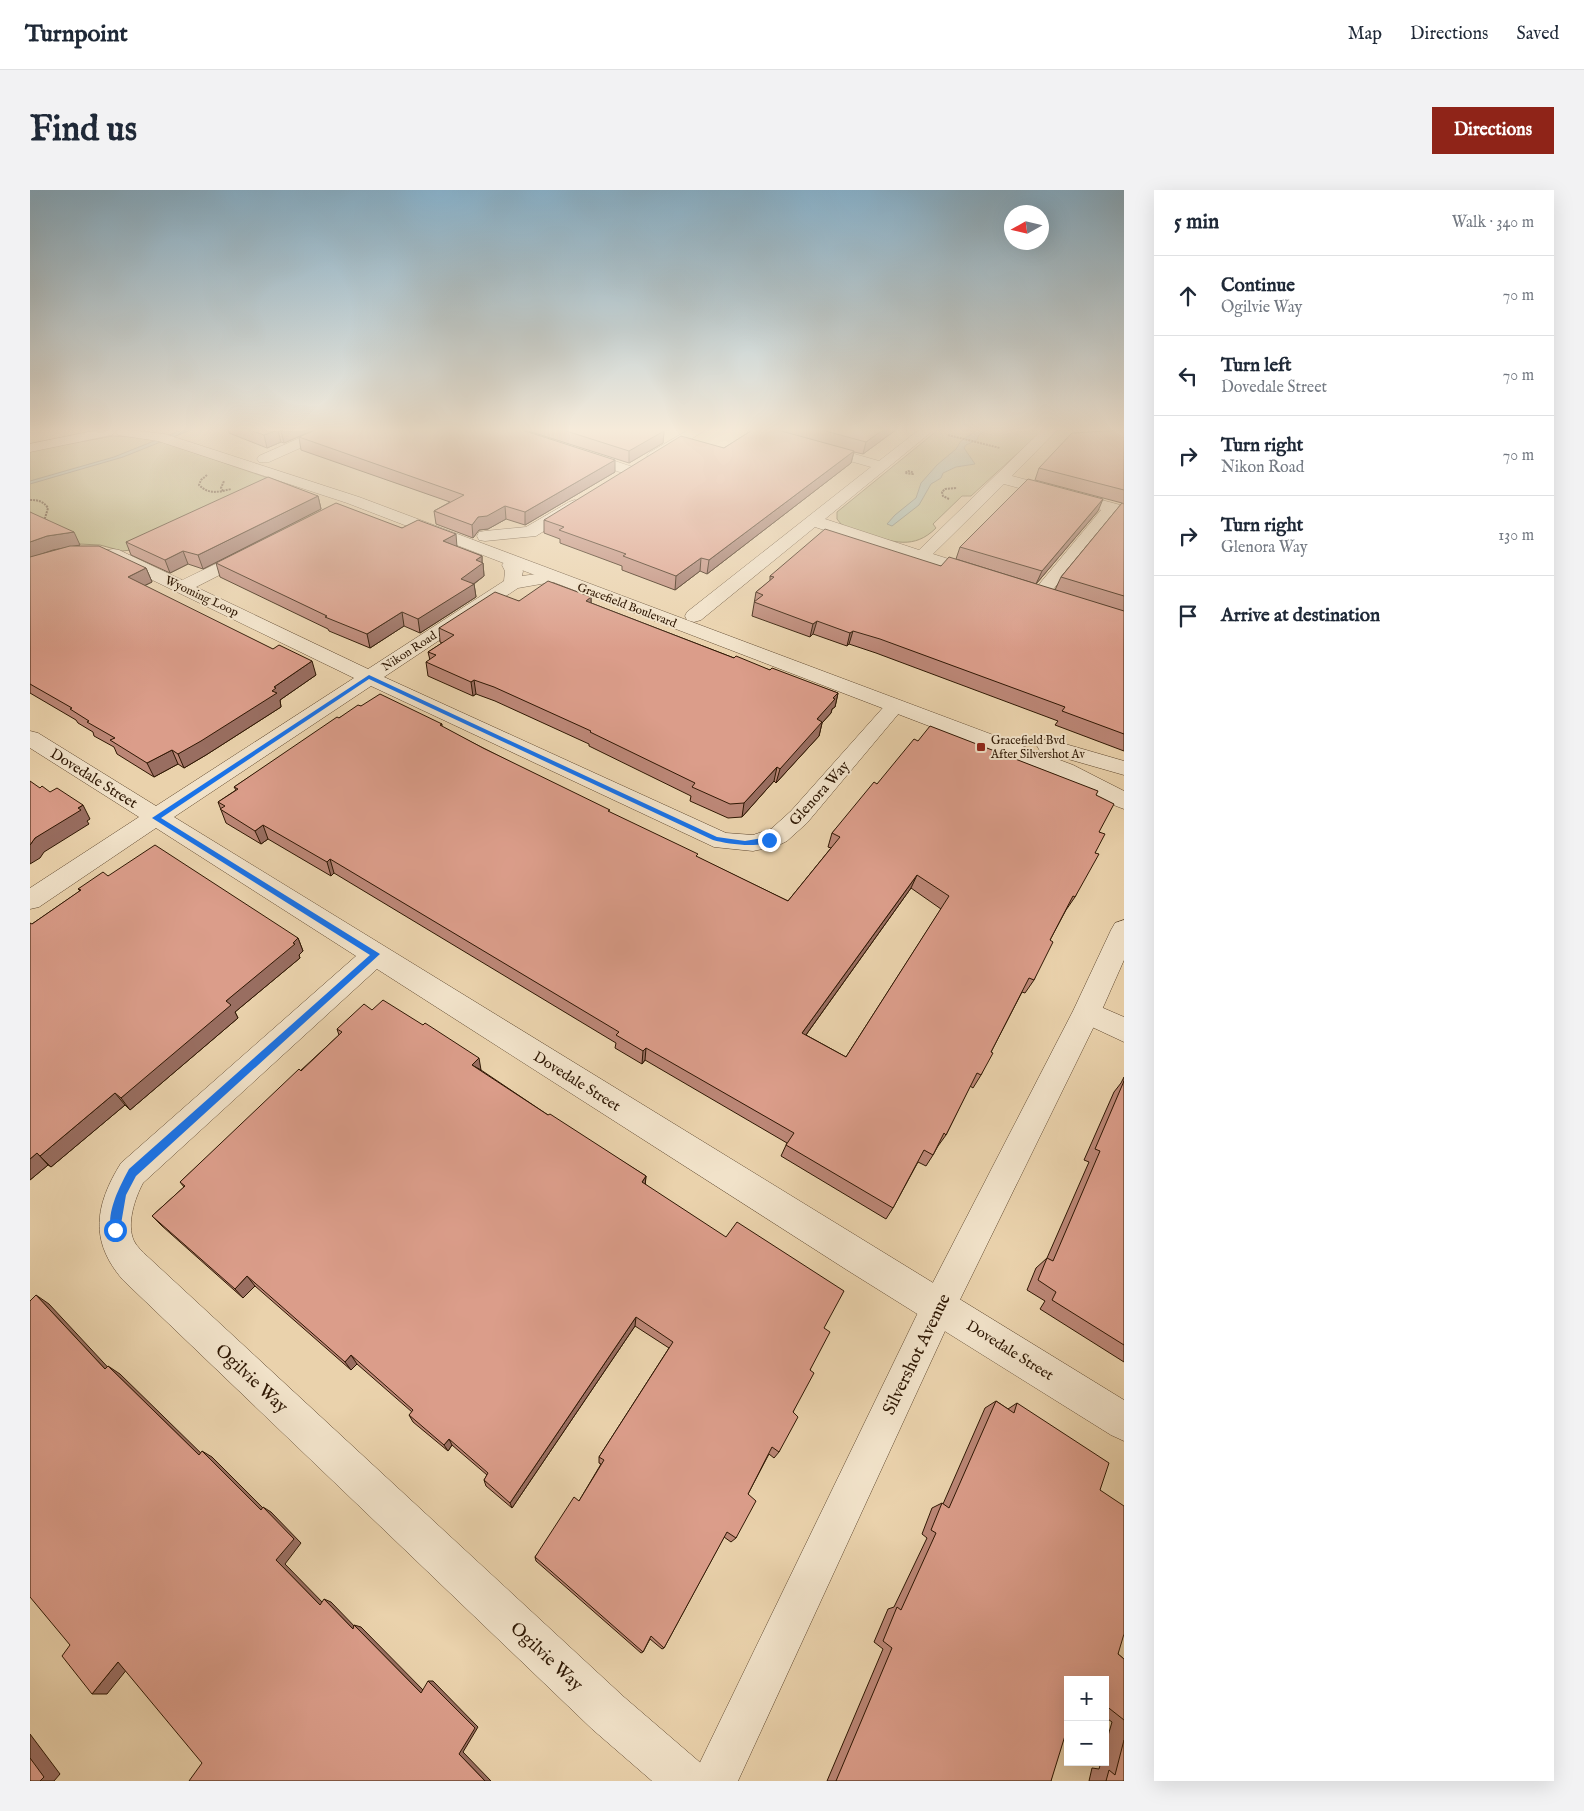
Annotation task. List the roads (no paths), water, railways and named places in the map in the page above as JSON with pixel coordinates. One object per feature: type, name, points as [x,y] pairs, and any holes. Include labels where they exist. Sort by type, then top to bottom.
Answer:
[{"type":"street","points":[[336,509],[347,503]]},
{"type":"street","name":"Gracefield Boulevard","points":[[361,503],[508,561],[1065,770],[1124,801]]},
{"type":"street","name":"Gracefield Boulevard","points":[[393,503],[1066,752],[1124,768]]},
{"type":"street","points":[[485,536],[530,532],[577,503]]},
{"type":"street","points":[[694,616],[835,503]]},
{"type":"street","points":[[922,556],[975,503]]},
{"type":"street","points":[[1040,594],[1117,509],[1095,503]]},
{"type":"street","points":[[812,521],[994,579]]},
{"type":"street","points":[[530,532],[527,542],[532,555]]},
{"type":"street","points":[[184,587],[268,544]]},
{"type":"street","name":"Wyoming Loop","points":[[94,550],[110,553],[184,587],[369,677]]},
{"type":"street","points":[[508,561],[514,571],[513,583]]},
{"type":"street","name":"Nikon Road","points":[[30,900],[513,583],[552,577]]},
{"type":"street","points":[[1022,588],[1059,600]]},
{"type":"street","name":"Glenora Way","points":[[369,677],[715,839],[745,843],[769,840],[779,835],[799,817],[895,706]]},
{"type":"street","name":"Dovedale Street","points":[[30,738],[1124,1422]]},
{"type":"street","name":"Silvershot Avenue","points":[[714,1781],[939,1306],[1087,1012],[1124,930]]},
{"type":"street","name":"Ogilvie Way","points":[[376,954],[132,1172],[121,1194],[117,1209],[115,1230],[117,1242],[121,1252],[157,1288],[608,1713],[687,1781]]},
{"type":"street","points":[[1087,1012],[1124,1030]]},
{"type":"water","points":[[910,503],[920,503],[892,526],[887,524]]},
{"type":"place","name":"Gracefield Bvd After Silvershot Av","points":[[981,747]]}]
